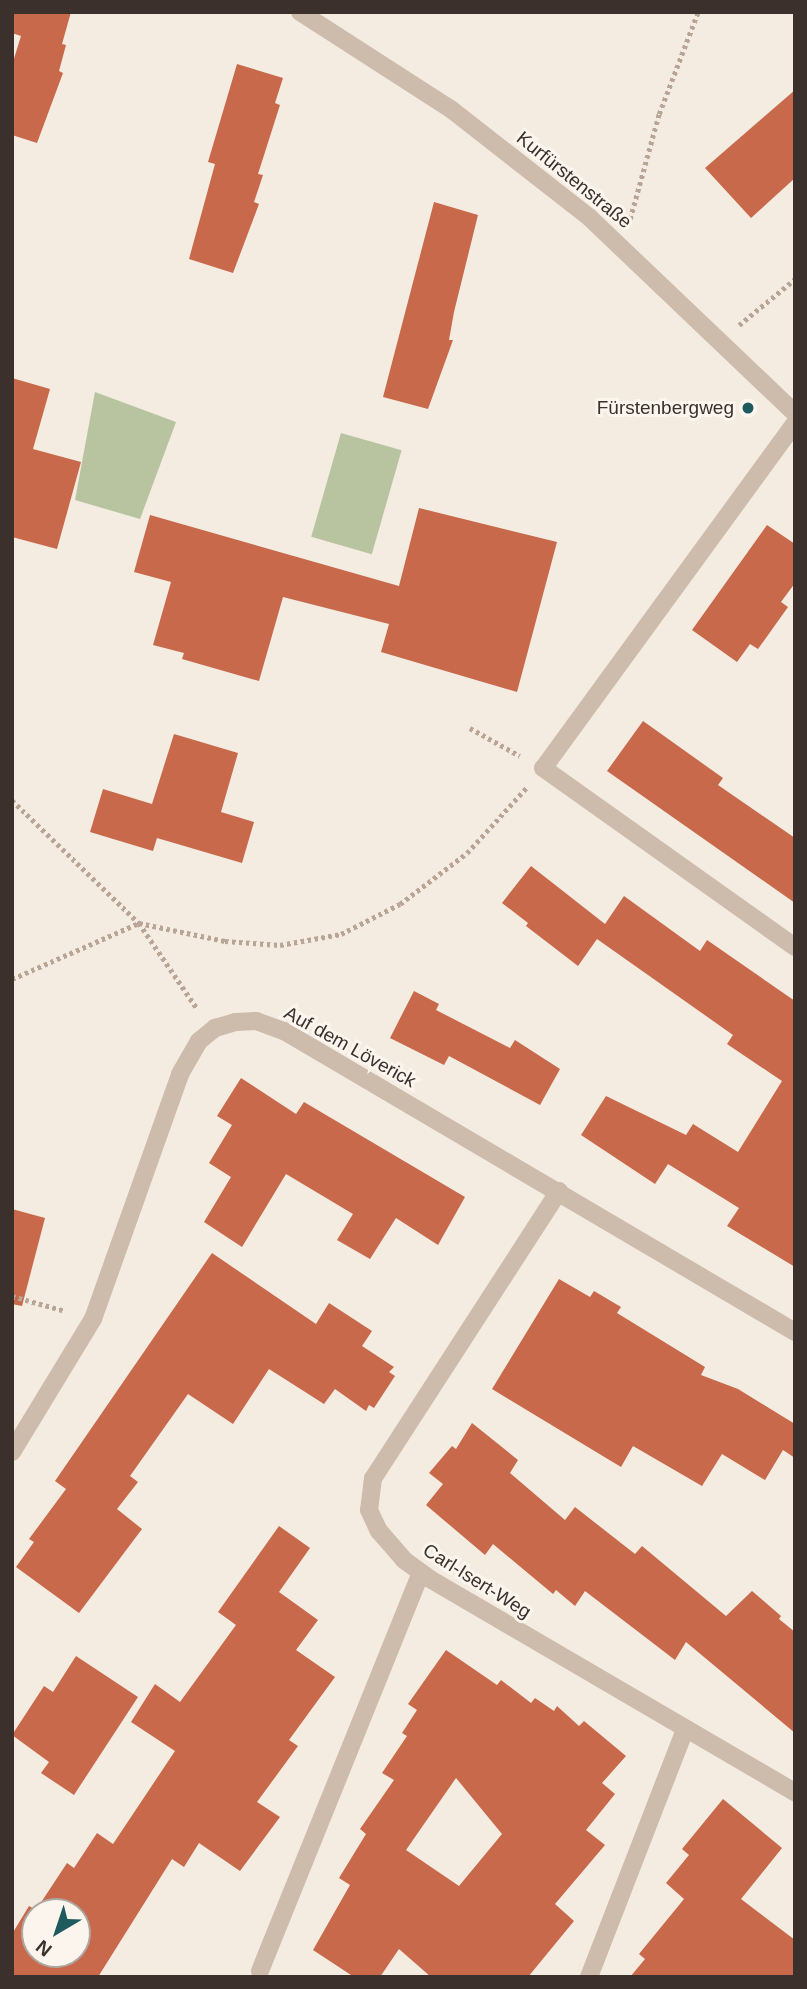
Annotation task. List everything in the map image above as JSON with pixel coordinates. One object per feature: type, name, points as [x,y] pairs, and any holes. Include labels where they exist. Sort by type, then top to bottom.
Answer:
[{"type":"street","name":"Kurfürstenstraße","points":[[300,12],[453,110],[623,247],[718,343],[795,413]]},
{"type":"street","points":[[795,423],[543,768],[795,947]]},
{"type":"street","name":"Auf dem Löverick","points":[[215,1028],[256,1021],[284,1031],[795,1332]]},
{"type":"street","points":[[12,1452],[93,1319],[180,1074],[200,1041],[215,1028]]},
{"type":"street","name":"Carl-Isert-Weg","points":[[559,1191],[373,1478],[369,1510],[379,1531],[421,1573],[795,1792]]},
{"type":"street","points":[[260,1971],[421,1573]]},
{"type":"street","points":[[589,1977],[685,1730]]},
{"type":"path","points":[[623,247],[659,114],[698,12]]},
{"type":"path","points":[[718,343],[795,279]]},
{"type":"path","points":[[12,979],[139,923],[225,941],[280,945],[341,934],[400,905],[467,853],[543,768],[470,728]]},
{"type":"path","points":[[12,800],[139,923],[215,1028]]},
{"type":"path","points":[[12,1296],[93,1319]]},
{"type":"green space","points":[[95,392],[176,422],[140,519],[75,500]]},
{"type":"green space","points":[[341,433],[402,450],[372,554],[311,537]]},
{"type":"building","points":[[12,12],[71,12],[62,44],[66,45],[59,71],[63,73],[37,143],[12,135],[12,65],[21,36],[12,33]]},
{"type":"building","points":[[237,64],[283,78],[275,103],[280,105],[258,174],[263,175],[254,202],[259,204],[233,273],[189,259],[215,164],[208,162]]},
{"type":"building","points":[[795,90],[795,178],[751,218],[705,168]]},
{"type":"building","points":[[434,202],[478,215],[454,312],[449,340],[453,340],[428,409],[383,397]]},
{"type":"building","points":[[12,378],[50,389],[33,449],[81,462],[57,549],[12,537]]},
{"type":"building","points":[[419,508],[557,542],[517,692],[381,652],[389,624],[283,597],[259,681],[182,659],[184,653],[153,645],[171,582],[134,572],[150,515],[399,586]]},
{"type":"building","points":[[767,525],[795,544],[795,583],[781,602],[788,607],[758,649],[750,644],[737,662],[692,630]]},
{"type":"building","points":[[643,721],[723,778],[718,785],[795,838],[795,903],[607,771]]},
{"type":"building","points":[[174,734],[238,753],[221,812],[254,822],[242,863],[157,838],[153,851],[90,832],[103,789],[152,804]]},
{"type":"building","points":[[531,866],[605,924],[624,896],[700,951],[707,940],[795,1001],[795,1267],[727,1226],[739,1208],[668,1164],[655,1184],[581,1135],[606,1096],[686,1135],[693,1124],[738,1152],[782,1081],[727,1044],[733,1035],[597,939],[578,966],[526,926],[528,923],[502,903]]},
{"type":"building","points":[[414,991],[439,1004],[436,1010],[510,1048],[515,1040],[560,1069],[540,1105],[449,1056],[444,1065],[390,1038]]},
{"type":"building","points":[[241,1078],[296,1114],[304,1102],[465,1197],[438,1245],[396,1218],[370,1259],[337,1240],[353,1214],[286,1174],[242,1247],[204,1222],[231,1177],[209,1163],[232,1125],[217,1116]]},
{"type":"building","points":[[12,1209],[45,1218],[22,1306],[12,1304]]},
{"type":"building","points":[[212,1253],[316,1324],[329,1303],[372,1331],[362,1346],[394,1367],[389,1372],[395,1376],[374,1408],[369,1405],[366,1411],[335,1389],[324,1404],[269,1369],[233,1424],[188,1394],[130,1476],[138,1482],[117,1509],[142,1529],[79,1613],[16,1567],[34,1542],[29,1539],[66,1489],[55,1481]]},
{"type":"building","points":[[559,1279],[590,1297],[594,1291],[621,1307],[617,1313],[705,1367],[701,1375],[738,1389],[795,1424],[795,1458],[783,1450],[765,1480],[722,1454],[702,1486],[633,1446],[621,1467],[492,1389]]},
{"type":"building","points":[[472,1423],[518,1460],[510,1473],[565,1520],[575,1507],[635,1554],[642,1546],[726,1616],[752,1591],[781,1616],[779,1619],[795,1632],[795,1733],[686,1642],[675,1660],[585,1591],[575,1606],[556,1590],[553,1594],[493,1544],[485,1555],[426,1505],[443,1484],[429,1473],[452,1446],[456,1449]]},
{"type":"building","points":[[279,1526],[310,1548],[279,1592],[318,1620],[296,1650],[335,1677],[289,1740],[298,1746],[257,1802],[280,1817],[240,1871],[199,1843],[184,1867],[172,1859],[98,1977],[12,1977],[12,1934],[21,1919],[21,1968],[91,1968],[91,1898],[44,1898],[67,1863],[74,1868],[97,1833],[113,1844],[175,1751],[131,1722],[155,1684],[180,1702],[236,1625],[218,1612]]},
{"type":"building","points":[[446,1650],[497,1685],[501,1680],[531,1703],[535,1698],[554,1711],[557,1706],[579,1726],[584,1721],[626,1756],[602,1783],[615,1794],[586,1830],[605,1845],[555,1904],[574,1921],[528,1977],[431,1977],[399,1949],[380,1977],[354,1977],[313,1950],[350,1885],[339,1878],[366,1834],[360,1829],[394,1780],[382,1773],[407,1736],[402,1733],[417,1710],[408,1704]],"holes":[[[456,1778],[502,1834],[459,1886],[406,1850]]]},
{"type":"building","points":[[76,1656],[138,1697],[74,1795],[41,1773],[49,1762],[12,1735],[44,1686],[53,1692]]},
{"type":"building","points":[[723,1799],[782,1848],[741,1899],[795,1940],[795,1977],[630,1977],[645,1959],[639,1954],[684,1899],[666,1883],[689,1855],[682,1849]]},
{"type":"place","name":"Fürstenbergweg","points":[[748,408]]}]
